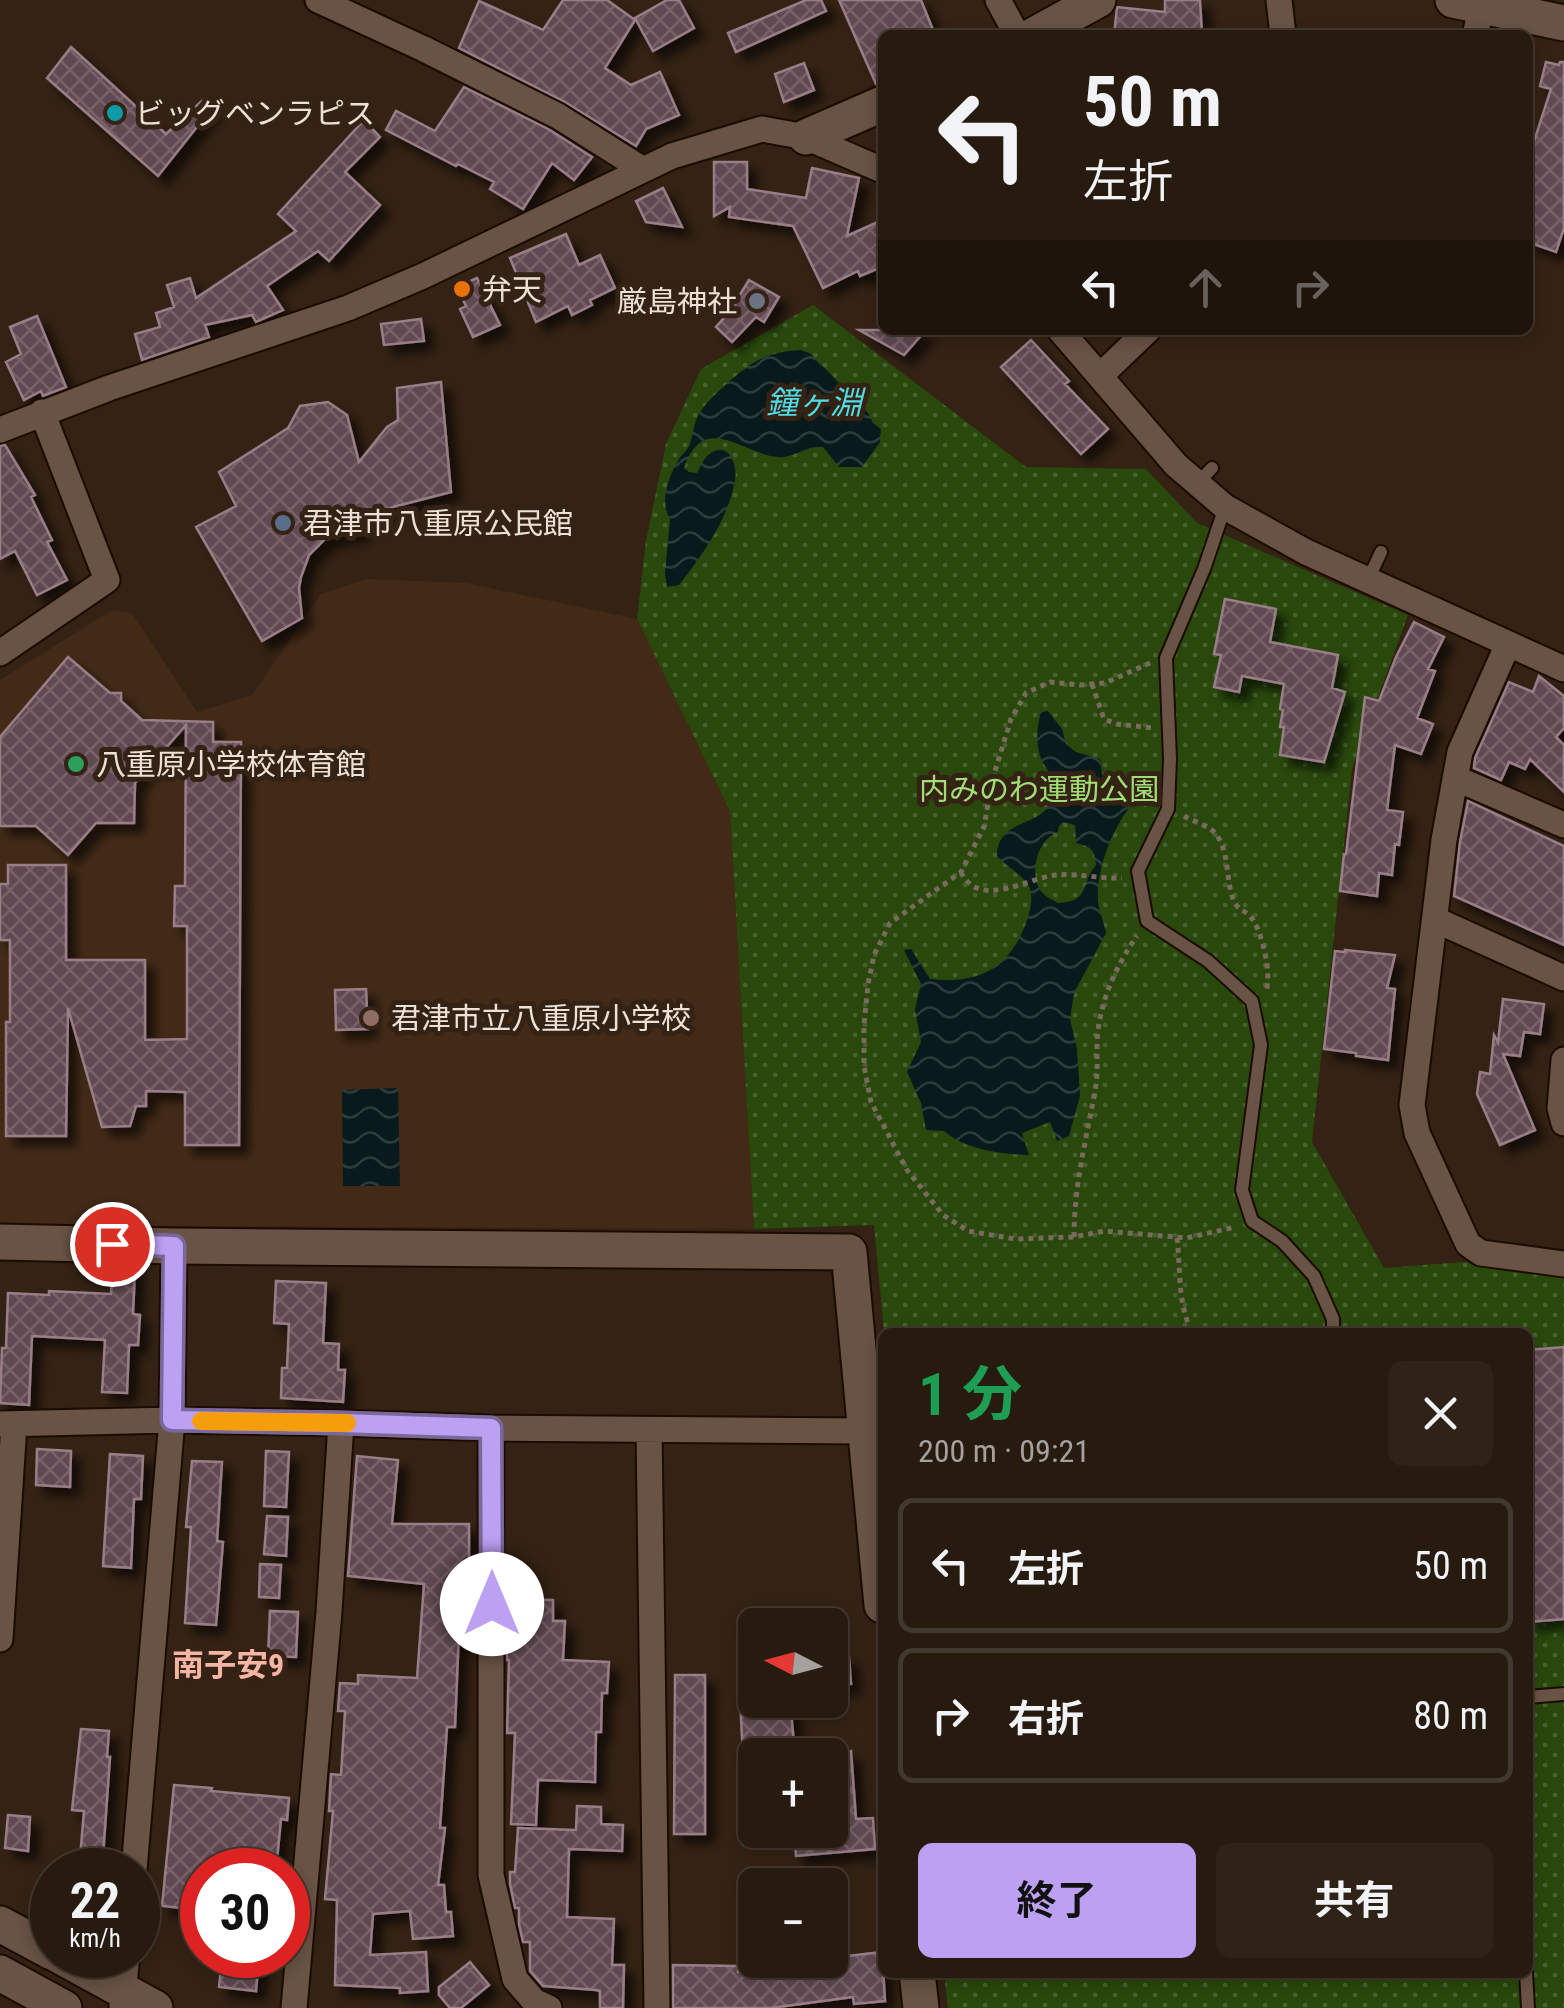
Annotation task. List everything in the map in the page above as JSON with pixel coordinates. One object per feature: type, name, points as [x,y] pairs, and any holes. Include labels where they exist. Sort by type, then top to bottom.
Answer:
[{"type":"street","points":[[318,0],[558,116],[642,169]]},
{"type":"street","points":[[998,0],[1014,30]]},
{"type":"street","points":[[1043,30],[1098,0]]},
{"type":"street","points":[[1279,0],[1282,30]]},
{"type":"street","points":[[1470,13],[1564,23]]},
{"type":"street","points":[[806,137],[878,106]]},
{"type":"street","points":[[0,430],[42,412],[348,308],[672,156],[762,129],[806,137],[878,168]]},
{"type":"street","points":[[1064,335],[1176,465],[1205,476],[1225,507],[1306,552],[1564,669]]},
{"type":"street","points":[[1100,376],[1143,335]]},
{"type":"street","points":[[0,652],[108,580],[42,412]]},
{"type":"street","points":[[1508,644],[1460,752],[1444,840],[1412,1106],[1416,1133],[1468,1244],[1482,1253],[1564,1264]]},
{"type":"street","points":[[1455,778],[1564,825]]},
{"type":"street","points":[[1436,920],[1564,978]]},
{"type":"street","points":[[1564,1060],[1560,1108],[1564,1123]]},
{"type":"street","points":[[0,1242],[849,1252],[878,1562]]},
{"type":"street","points":[[136,1848],[172,1420],[174,1246]]},
{"type":"street","points":[[0,1638],[7,1424],[172,1420],[866,1431]]},
{"type":"street","points":[[294,2008],[329,1612],[341,1423]]},
{"type":"street","points":[[491,1428],[491,1875],[521,1997],[550,2008]]},
{"type":"street","points":[[649,1430],[657,2008]]},
{"type":"street","points":[[0,1924],[30,1940]]},
{"type":"street","points":[[0,1973],[64,2008]]},
{"type":"street","points":[[91,1978],[122,1999],[155,2008]]},
{"type":"street","points":[[918,1978],[921,2008]]},
{"type":"lane","points":[[1225,507],[1204,570],[1166,658],[1168,808],[1138,871],[1147,921],[1208,961],[1252,1001],[1260,1046],[1242,1190],[1252,1222],[1282,1241],[1314,1276],[1333,1328]]},
{"type":"lane","points":[[1368,580],[1381,552]]},
{"type":"lane","points":[[1533,1696],[1564,1694]]},
{"type":"lane","points":[[1526,1978],[1528,2008]]},
{"type":"path","points":[[1166,658],[1105,684],[1050,682],[1026,693],[1011,720],[992,781],[984,827],[961,872],[890,923],[874,955],[864,1025],[864,1066],[871,1102],[907,1170],[943,1215],[968,1231],[1015,1239],[1074,1237],[1104,1231],[1188,1238],[1252,1222]]},
{"type":"path","points":[[1092,684],[1104,718],[1117,724],[1168,726]]},
{"type":"path","points":[[1168,808],[1218,836],[1234,902],[1256,925],[1265,955],[1268,987],[1263,996],[1252,1001]]},
{"type":"path","points":[[961,872],[966,882],[977,889],[1003,890],[1055,875],[1108,878]]},
{"type":"path","points":[[1074,1237],[1074,1201],[1096,1090],[1097,1043],[1105,997],[1147,921]]},
{"type":"path","points":[[1177,1237],[1179,1291],[1191,1328]]},
{"type":"shaded area","name":"君津市立八重原小学校","points":[[367,579],[466,583],[637,619],[730,811],[754,1229],[0,1225],[0,680],[112,610],[132,613],[197,712],[252,695],[321,594]]},
{"type":"green space","name":"内みのわ運動公園","points":[[813,305],[1026,467],[1146,469],[1197,523],[1408,615],[1352,769],[1312,1142],[1384,1268],[1463,1262],[1564,1273],[1564,2008],[948,2008],[945,1978],[1533,1978],[1533,1328],[884,1328],[874,1225],[754,1229],[730,811],[637,619],[646,541],[666,444],[701,369]]},
{"type":"water","name":"鐘ヶ淵","points":[[801,350],[811,354],[868,413],[881,429],[880,442],[862,467],[839,467],[823,447],[777,457],[724,440],[702,442],[692,451],[684,468],[697,473],[711,453],[723,450],[735,468],[732,495],[721,523],[697,561],[679,585],[667,587],[667,489],[675,465],[689,446],[698,416],[717,393],[750,365],[777,353]]},
{"type":"water","points":[[1048,711],[1062,729],[1066,744],[1076,752],[1100,759],[1102,775],[1129,808],[1116,828],[1099,877],[1098,901],[1106,933],[1074,993],[1070,1019],[1077,1049],[1080,1096],[1069,1136],[1057,1141],[1050,1122],[1022,1133],[1029,1155],[1007,1154],[963,1143],[944,1131],[926,1130],[921,1103],[907,1072],[921,1042],[915,1009],[921,984],[904,950],[911,949],[930,979],[963,979],[990,970],[1020,937],[1030,909],[1030,889],[997,856],[999,843],[1006,834],[1045,811],[1052,802],[1054,781],[1038,747],[1041,712]],"holes":[[[1063,822],[1075,825],[1076,843],[1091,849],[1096,865],[1080,896],[1058,903],[1039,888],[1036,864],[1045,841],[1058,832],[1059,826]]]},
{"type":"water","points":[[398,1088],[400,1186],[343,1186],[342,1090]]},
{"type":"building","points":[[563,0],[607,0],[635,20],[605,68],[631,85],[660,72],[679,115],[646,129],[636,146],[565,102],[459,48],[479,1],[543,30]]},
{"type":"building","points":[[667,0],[679,0],[694,28],[653,51],[635,18]]},
{"type":"building","points":[[806,0],[821,0],[826,11],[736,52],[728,33]]},
{"type":"building","points":[[839,0],[921,0],[933,30],[878,30],[876,84]]},
{"type":"building","points":[[1165,0],[1200,0],[1202,30],[1115,30],[1117,7],[1165,12]]},
{"type":"building","name":"ビッグベンラピス","points":[[71,47],[166,134],[203,100],[212,108],[158,176],[47,78]]},
{"type":"building","points":[[1546,62],[1564,62],[1564,228],[1556,252],[1533,244],[1533,145],[1551,89],[1540,86]]},
{"type":"building","points":[[804,63],[814,90],[784,102],[775,74]]},
{"type":"building","points":[[464,87],[550,130],[592,157],[574,180],[552,163],[523,209],[490,189],[494,182],[386,130],[396,111],[435,131]]},
{"type":"building","points":[[364,120],[380,137],[345,172],[380,205],[329,261],[318,251],[267,286],[283,310],[256,322],[252,315],[205,325],[209,337],[142,360],[135,334],[160,327],[156,313],[174,307],[167,285],[190,278],[196,298],[296,231],[278,214]]},
{"type":"building","points":[[714,162],[747,162],[747,189],[806,198],[812,168],[859,178],[847,236],[878,222],[878,269],[860,276],[858,271],[823,288],[793,226],[729,217],[730,207],[714,216]]},
{"type":"building","points":[[663,188],[682,227],[646,222],[636,201]]},
{"type":"building","points":[[566,234],[579,265],[600,255],[615,288],[590,300],[592,305],[572,315],[568,306],[536,322],[510,258]]},
{"type":"building","points":[[477,278],[500,325],[473,337],[460,309],[466,306],[457,287]]},
{"type":"building","points":[[749,280],[779,297],[764,322],[756,317],[732,342],[716,327]]},
{"type":"building","points":[[37,316],[66,387],[43,396],[41,391],[24,400],[6,362],[21,354],[10,327]]},
{"type":"building","points":[[421,319],[424,341],[384,345],[381,324]]},
{"type":"building","points":[[859,330],[878,330],[878,335],[922,335],[904,355]]},
{"type":"building","points":[[1031,340],[1069,381],[1065,384],[1108,429],[1081,454],[1001,367]]},
{"type":"building","name":"君津市八重原公民館","points":[[441,382],[451,492],[393,507],[364,520],[357,533],[324,540],[309,555],[301,577],[302,618],[262,641],[196,527],[236,506],[219,472],[288,428],[300,406],[328,402],[347,415],[359,462],[387,427],[398,420],[397,388]]},
{"type":"building","points":[[5,445],[35,495],[31,497],[52,540],[47,542],[67,580],[37,595],[15,551],[0,559],[0,446]]},
{"type":"building","points":[[1225,599],[1276,609],[1270,642],[1338,655],[1332,688],[1345,692],[1324,762],[1280,755],[1284,684],[1242,676],[1239,692],[1214,687],[1221,655],[1214,654]]},
{"type":"building","points":[[1414,622],[1444,637],[1428,669],[1435,671],[1417,718],[1433,724],[1421,754],[1395,745],[1387,810],[1403,812],[1392,875],[1379,873],[1377,896],[1340,891],[1365,697],[1379,701]]},
{"type":"building","points":[[68,657],[110,693],[121,693],[121,701],[142,720],[213,722],[213,742],[241,742],[239,1145],[185,1145],[185,1092],[146,1091],[146,1106],[136,1106],[130,1126],[102,1127],[68,1008],[66,1136],[6,1136],[10,940],[0,940],[0,884],[8,884],[8,865],[66,865],[66,960],[145,960],[145,1040],[187,1039],[187,926],[174,926],[175,886],[185,886],[186,725],[135,783],[134,823],[96,823],[68,855],[36,826],[0,826],[0,737]]},
{"type":"building","points":[[1539,676],[1564,696],[1564,728],[1556,737],[1564,745],[1564,792],[1530,759],[1525,769],[1509,762],[1501,780],[1474,768],[1509,682],[1533,692]]},
{"type":"building","points":[[1468,801],[1564,846],[1564,945],[1454,896]]},
{"type":"building","points":[[1335,951],[1395,955],[1387,988],[1395,989],[1388,1060],[1324,1049]]},
{"type":"building","points":[[366,989],[368,1029],[336,1030],[335,990]]},
{"type":"building","points":[[1503,999],[1544,1004],[1540,1034],[1524,1032],[1520,1056],[1503,1054],[1535,1130],[1500,1145],[1477,1094],[1480,1072],[1490,1074]]},
{"type":"building","points":[[112,1268],[135,1269],[133,1314],[140,1315],[138,1345],[129,1345],[127,1393],[102,1392],[105,1340],[32,1336],[29,1405],[0,1403],[8,1293],[111,1294]]},
{"type":"building","points":[[276,1281],[326,1283],[323,1343],[339,1344],[338,1370],[345,1370],[343,1402],[281,1398],[289,1324],[274,1323]]},
{"type":"building","points":[[1564,1347],[1564,1619],[1533,1622],[1533,1350]]},
{"type":"building","points":[[37,1449],[71,1451],[70,1487],[36,1485]]},
{"type":"building","points":[[266,1451],[289,1452],[286,1507],[264,1506]]},
{"type":"building","points":[[110,1454],[143,1456],[141,1499],[134,1499],[131,1568],[103,1566]]},
{"type":"building","points":[[357,1456],[398,1460],[392,1524],[469,1524],[469,1584],[461,1583],[455,1727],[447,1727],[440,1828],[445,1828],[438,1885],[444,1885],[453,1936],[413,1939],[410,1911],[373,1914],[370,1955],[426,1952],[428,1991],[400,1993],[400,1988],[335,1985],[337,1900],[325,1899],[333,1811],[329,1811],[331,1774],[341,1775],[345,1711],[338,1711],[340,1683],[358,1684],[358,1675],[417,1678],[424,1584],[348,1576]]},
{"type":"building","points":[[192,1461],[222,1462],[217,1541],[223,1542],[216,1625],[185,1623],[191,1527],[186,1527]]},
{"type":"building","points":[[267,1516],[288,1517],[286,1556],[264,1554]]},
{"type":"building","points":[[260,1564],[281,1565],[279,1598],[259,1597]]},
{"type":"building","points":[[507,1599],[553,1600],[553,1621],[565,1621],[563,1660],[609,1662],[607,1693],[602,1693],[601,1732],[596,1732],[595,1782],[538,1780],[536,1825],[511,1824],[515,1733],[507,1733]]},
{"type":"building","points":[[270,1611],[298,1612],[296,1657],[268,1656]]},
{"type":"building","points":[[675,1675],[705,1675],[705,1834],[674,1834]]},
{"type":"building","points":[[741,1718],[792,1718],[793,1738],[742,1738]]},
{"type":"building","points":[[81,1729],[109,1731],[104,1848],[81,1848],[84,1811],[72,1810]]},
{"type":"building","points":[[851,1751],[856,1819],[873,1818],[875,1849],[796,1856],[795,1848],[848,1848]]},
{"type":"building","points":[[174,1785],[289,1798],[287,1820],[281,1819],[278,1848],[180,1848],[180,1908],[162,1906]]},
{"type":"building","points":[[577,1806],[601,1807],[601,1824],[623,1825],[622,1851],[569,1849],[567,1917],[614,1919],[612,1965],[624,1965],[623,2008],[600,2008],[600,1991],[543,1986],[530,1971],[530,1942],[523,1942],[519,1908],[515,1908],[510,1872],[515,1872],[518,1828],[576,1830]]},
{"type":"building","points":[[8,1815],[30,1817],[28,1851],[5,1848]]},
{"type":"building","points":[[878,1952],[878,1978],[884,1978],[885,2001],[854,2004],[853,1997],[771,2008],[673,2008],[673,1965],[738,1966],[738,1978],[848,1978],[848,1956]]},
{"type":"building","points":[[470,1962],[489,1985],[461,2008],[450,2008],[439,1995],[439,1987]]},
{"type":"building","points":[[220,1978],[257,1978],[256,1991],[219,1987]]},
{"type":"slow traffic","points":[[201,1421],[347,1423]]},
{"type":"place","name":"ビッグベンラピス","points":[[115,113]]},
{"type":"place","name":"弁天","points":[[462,289]]},
{"type":"place","name":"厳島神社","points":[[757,301]]},
{"type":"place","name":"君津市八重原公民館","points":[[283,523]]},
{"type":"place","name":"八重原小学校体育館","points":[[76,764]]},
{"type":"place","name":"君津市立八重原小学校","points":[[371,1018]]},
{"type":"district","name":"南子安9","points":[[228,1665]]},
{"type":"route","points":[[112,1244],[174,1246],[172,1420],[491,1428],[492,1604]]}]
